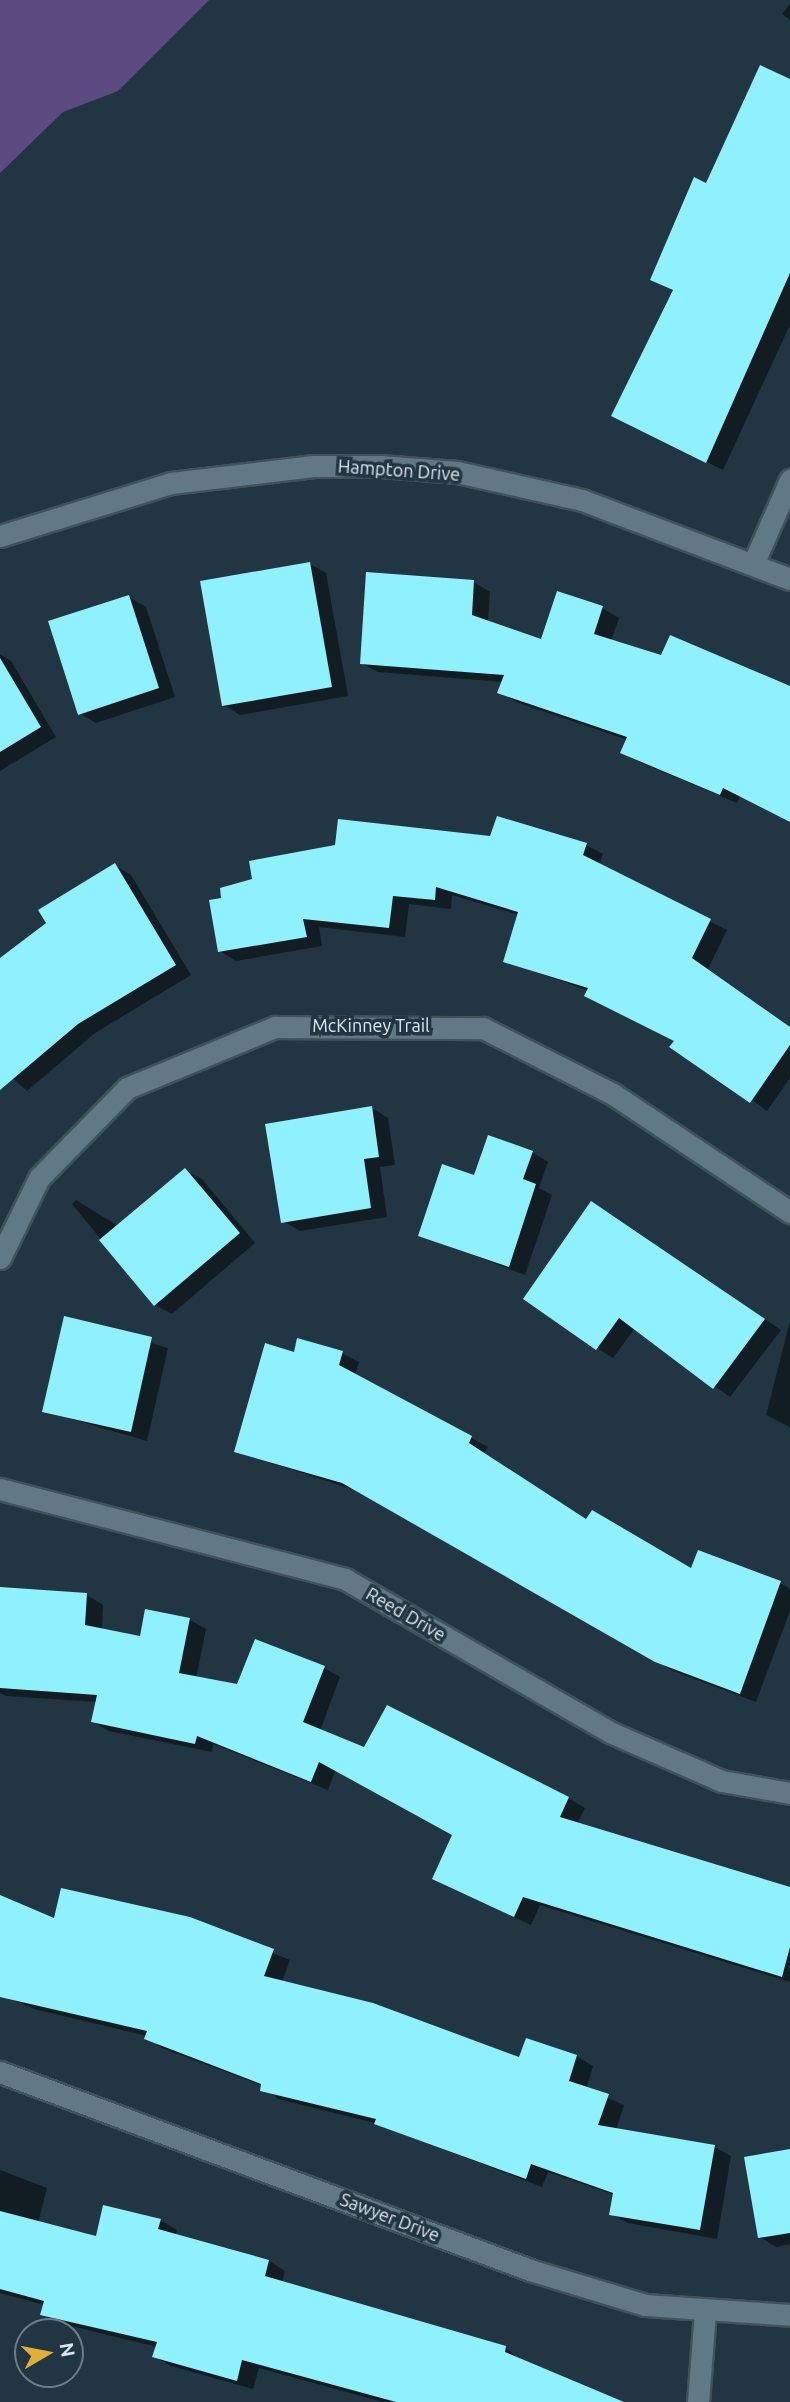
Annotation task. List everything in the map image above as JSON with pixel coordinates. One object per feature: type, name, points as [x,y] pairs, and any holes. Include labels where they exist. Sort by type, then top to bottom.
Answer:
[{"type":"street","name":"Hampton Drive","points":[[0,536],[171,483],[314,466],[380,466],[457,472],[582,500],[754,562],[790,579]]},
{"type":"street","points":[[754,562],[790,480]]},
{"type":"street","name":"McKinney Trail","points":[[0,1258],[39,1178],[127,1087],[275,1027],[483,1028],[613,1094],[790,1212]]},
{"type":"street","name":"Reed Drive","points":[[0,1489],[345,1578],[612,1732],[722,1781],[790,1793]]},
{"type":"street","name":"Sawyer Drive","points":[[0,2072],[530,2270],[645,2305],[705,2312],[790,2315]]},
{"type":"street","points":[[698,2402],[705,2312]]},
{"type":"shaded area","points":[[0,0],[209,0],[118,91],[63,112],[0,173]]},
{"type":"building","points":[[760,65],[790,79],[790,273],[706,463],[611,416],[673,290],[650,280],[694,177],[706,183]]},
{"type":"building","points":[[310,562],[332,687],[222,706],[200,581]]},
{"type":"building","points":[[366,572],[474,580],[472,615],[541,639],[557,591],[603,606],[594,634],[661,655],[670,635],[790,686],[790,822],[723,788],[720,795],[620,753],[627,737],[497,693],[504,675],[360,664]]},
{"type":"building","points":[[129,595],[159,688],[78,715],[48,621]]},
{"type":"building","points":[[0,658],[41,727],[0,752]]},
{"type":"building","points":[[497,816],[587,843],[583,855],[711,919],[692,958],[790,1027],[790,1045],[750,1103],[669,1047],[674,1041],[584,996],[588,988],[503,962],[518,912],[436,887],[435,900],[393,896],[389,928],[303,919],[307,937],[218,952],[209,900],[221,898],[220,888],[252,879],[249,861],[335,845],[338,819],[490,836]]},
{"type":"building","points":[[115,863],[176,965],[78,1024],[0,1090],[0,958],[46,923],[38,910]]},
{"type":"building","points":[[372,1106],[379,1157],[364,1159],[371,1208],[281,1223],[265,1124]]},
{"type":"building","points":[[488,1135],[533,1151],[523,1179],[536,1184],[509,1267],[418,1236],[442,1164],[474,1175]]},
{"type":"building","points":[[185,1168],[240,1233],[154,1306],[99,1240]]},
{"type":"building","points":[[591,1201],[765,1319],[713,1389],[619,1318],[596,1350],[523,1299]]},
{"type":"building","points":[[64,1316],[152,1337],[131,1432],[42,1412]]},
{"type":"building","points":[[297,1338],[343,1351],[339,1365],[472,1436],[469,1443],[586,1519],[592,1510],[691,1568],[698,1550],[781,1581],[740,1694],[655,1662],[342,1483],[234,1452],[265,1343],[294,1352]]},
{"type":"building","points":[[0,1587],[87,1593],[85,1625],[140,1636],[145,1609],[190,1618],[179,1673],[237,1684],[255,1639],[325,1666],[303,1722],[364,1747],[387,1705],[569,1797],[560,1817],[790,1887],[790,1947],[782,1977],[523,1897],[514,1917],[432,1879],[452,1835],[319,1762],[311,1782],[197,1736],[195,1744],[91,1722],[97,1695],[0,1688]]},
{"type":"building","points":[[61,1888],[190,1917],[274,1949],[264,1976],[373,2003],[519,2057],[526,2038],[577,2055],[569,2081],[609,2094],[598,2125],[715,2145],[700,2230],[609,2215],[613,2193],[531,2164],[526,2179],[374,2124],[376,2119],[260,2091],[261,2084],[144,2039],[147,2031],[0,1997],[0,1895],[54,1918]]},
{"type":"building","points":[[790,2149],[790,2233],[758,2238],[744,2157]]},
{"type":"building","points":[[103,2205],[161,2219],[158,2229],[269,2260],[265,2276],[506,2346],[505,2352],[624,2402],[396,2402],[242,2360],[237,2381],[152,2357],[157,2342],[84,2325],[84,2318],[53,2318],[40,2315],[44,2301],[0,2289],[0,2211],[96,2236]]}]
